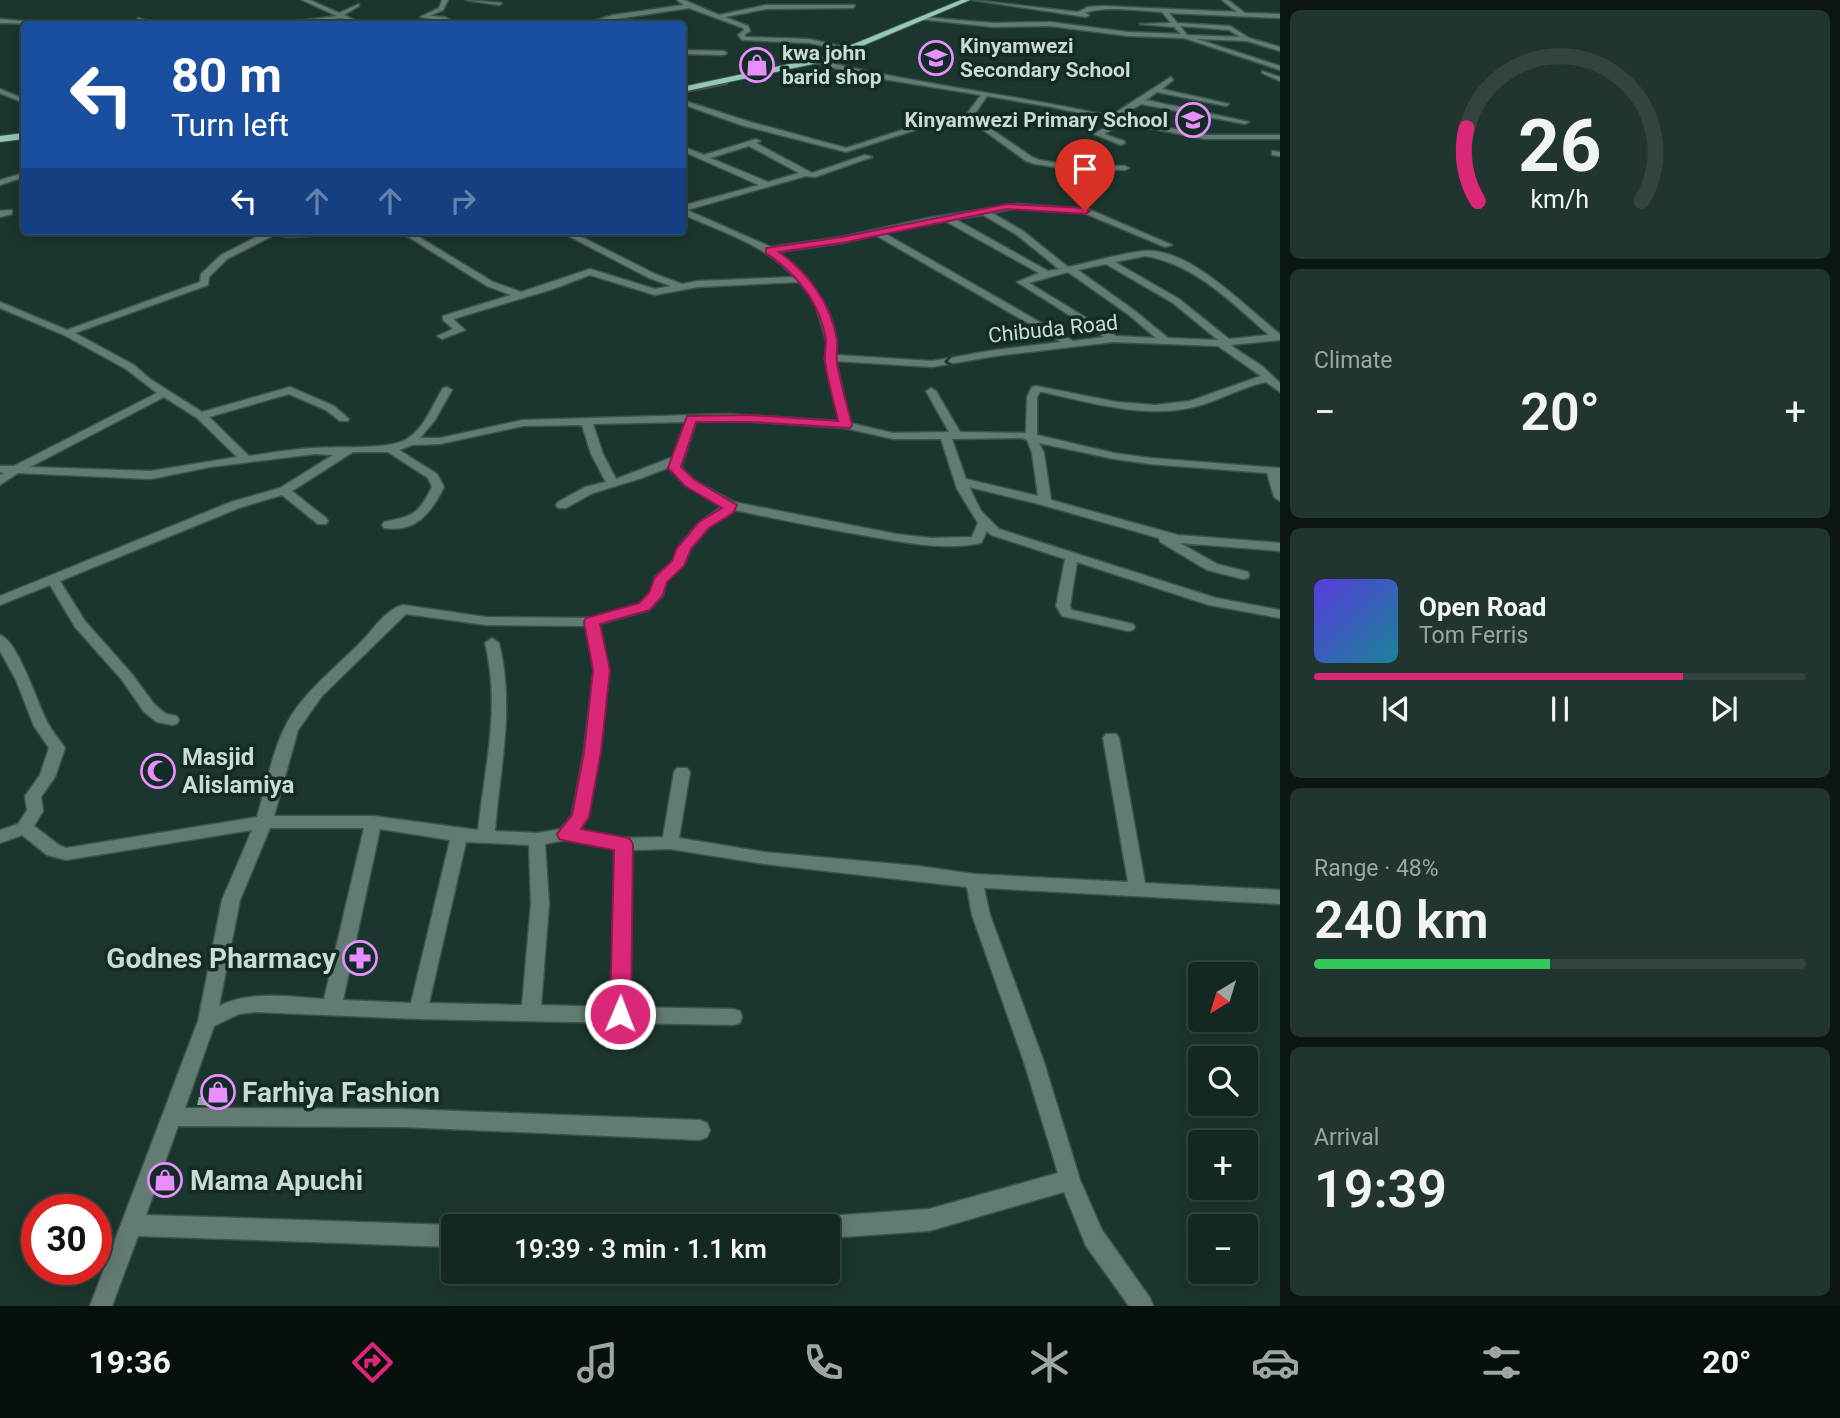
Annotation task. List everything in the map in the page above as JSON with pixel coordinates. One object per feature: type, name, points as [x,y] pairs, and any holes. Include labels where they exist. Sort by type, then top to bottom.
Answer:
[{"type":"main road","points":[[686,89],[815,61],[849,50],[967,0]]},
{"type":"main road","points":[[0,139],[21,136]]},
{"type":"street","points":[[304,0],[354,21]]},
{"type":"street","points":[[445,0],[441,9],[423,17],[450,21]]},
{"type":"street","points":[[469,0],[475,3],[499,3]]},
{"type":"street","points":[[680,0],[748,29],[741,35],[744,39],[809,41],[849,50]]},
{"type":"street","points":[[976,0],[1079,14],[1114,14]]},
{"type":"street","points":[[1114,0],[1123,9]]},
{"type":"street","points":[[1225,0],[1244,15]]},
{"type":"street","points":[[718,17],[738,7],[796,2],[853,6]]},
{"type":"street","points":[[307,21],[341,15],[357,5]]},
{"type":"street","points":[[598,21],[689,6]]},
{"type":"street","points":[[1079,14],[1088,9],[1123,9],[1280,16]]},
{"type":"street","points":[[1165,12],[1186,37],[1279,68]]},
{"type":"street","points":[[922,19],[993,25],[1041,24],[1116,34],[1247,39],[1280,49]]},
{"type":"street","points":[[138,20],[142,21]]},
{"type":"street","points":[[0,21],[21,23]]},
{"type":"street","points":[[1143,24],[1230,28],[1247,39]]},
{"type":"street","points":[[2,30],[21,30]]},
{"type":"street","points":[[686,52],[724,53]]},
{"type":"street","points":[[815,61],[864,74],[985,94],[1205,137],[1280,137]]},
{"type":"street","points":[[1279,68],[1264,72],[1280,79]]},
{"type":"street","points":[[1111,118],[1122,114],[1171,79]]},
{"type":"street","points":[[1156,90],[1226,104]]},
{"type":"street","points":[[0,91],[21,100]]},
{"type":"street","points":[[0,97],[21,92]]},
{"type":"street","points":[[971,119],[970,115],[985,94]]},
{"type":"street","points":[[1139,100],[1245,122]]},
{"type":"street","points":[[686,103],[846,150],[925,125],[971,119],[1029,159],[1038,162],[1069,167],[1125,168]]},
{"type":"street","points":[[1121,143],[1098,134],[1122,121]]},
{"type":"street","points":[[704,157],[751,144],[774,130]]},
{"type":"street","points":[[751,144],[806,174]]},
{"type":"street","points":[[686,150],[766,185]]},
{"type":"street","points":[[686,209],[806,174],[831,170],[868,157]]},
{"type":"street","points":[[0,183],[21,176]]},
{"type":"street","points":[[770,250],[1017,206],[1085,211],[1168,245]]},
{"type":"street","points":[[686,212],[770,250],[786,262],[819,299],[825,311],[832,343],[830,359],[845,425]]},
{"type":"street","points":[[986,212],[1132,313],[1167,342]]},
{"type":"street","points":[[947,218],[1047,274]]},
{"type":"street","points":[[877,233],[1069,343]]},
{"type":"street","points":[[67,333],[205,283],[204,276],[215,263],[264,235]]},
{"type":"street","points":[[410,235],[490,284],[520,295]]},
{"type":"street","points":[[571,235],[652,276],[681,287]]},
{"type":"street","points":[[1114,339],[1021,282],[1145,253],[1175,259],[1230,298],[1278,337]]},
{"type":"street","points":[[1107,261],[1176,301],[1280,389]]},
{"type":"street","points":[[442,336],[460,330],[446,320],[450,316],[550,287],[590,272],[654,292],[681,287],[801,279]]},
{"type":"street","points":[[0,304],[67,333],[130,367],[146,381],[201,416],[247,460]]},
{"type":"street","name":"Chibuda Road","points":[[830,359],[842,357],[932,364],[1069,343],[1114,339],[1224,342],[1278,337]]},
{"type":"street","points":[[1045,502],[1038,453],[1031,436],[1032,397],[1038,388],[1135,407],[1175,407],[1196,403],[1251,381],[1269,378]]},
{"type":"street","points":[[201,416],[290,390],[330,408],[344,419]]},
{"type":"street","points":[[411,442],[430,420],[447,390]]},
{"type":"street","points":[[931,391],[951,436],[960,481],[967,499],[984,524],[1005,536],[1214,602],[1280,614]]},
{"type":"street","points":[[0,481],[15,470],[166,392]]},
{"type":"street","points":[[0,470],[151,475],[315,451],[390,449],[411,442],[440,441],[523,424],[750,418],[845,425],[893,436],[1031,436],[1114,456],[1276,471],[1280,497]]},
{"type":"street","points":[[691,419],[675,460],[675,468],[690,483],[730,505],[885,535],[959,544],[977,540],[984,524]]},
{"type":"street","points":[[587,422],[597,454],[613,484]]},
{"type":"street","points":[[388,525],[407,523],[424,515],[438,487],[427,472],[390,449]]},
{"type":"street","points":[[0,601],[235,505],[284,491],[344,452]]},
{"type":"street","points":[[562,505],[589,490],[666,466],[675,460]]},
{"type":"street","points":[[960,481],[1045,502],[1157,535],[1280,547]]},
{"type":"street","points":[[284,491],[322,521]]},
{"type":"street","points":[[100,1306],[207,1021],[231,900],[264,822],[291,729],[317,693],[366,646],[397,611],[403,609],[486,621],[592,622],[644,607],[656,595],[660,580],[678,563],[684,548],[704,525],[728,510],[730,505]]},
{"type":"street","points":[[1157,535],[1192,558],[1242,575]]},
{"type":"street","points":[[1072,556],[1063,606],[1067,612],[1128,628]]},
{"type":"street","points":[[53,579],[80,624],[127,677],[149,708],[162,718],[172,720]]},
{"type":"street","points":[[566,834],[580,817],[592,752],[601,670],[592,622]]},
{"type":"street","points":[[0,639],[23,680],[41,726],[57,748],[47,777],[33,796],[34,811],[24,828],[0,837]]},
{"type":"street","points":[[486,836],[502,701],[499,665],[492,643]]},
{"type":"street","points":[[1111,738],[1137,888]]},
{"type":"street","points":[[670,843],[682,772]]},
{"type":"street","points":[[24,828],[53,850],[66,854],[264,822],[373,822],[459,835],[537,839],[566,834],[624,844],[670,843],[764,858],[974,881],[1280,897]]},
{"type":"street","points":[[332,1006],[373,822]]},
{"type":"street","points":[[418,1011],[459,835]]},
{"type":"street","points":[[531,1014],[540,904],[537,839]]},
{"type":"street","points":[[620,1014],[624,844]]},
{"type":"street","points":[[974,881],[981,915],[1034,1062],[1070,1180],[1094,1238],[1142,1306]]},
{"type":"street","points":[[207,1021],[237,1006],[256,1004],[418,1011],[733,1017]]},
{"type":"street","points":[[172,1117],[403,1118],[700,1130]]},
{"type":"street","points":[[840,1226],[929,1220],[1070,1180]]},
{"type":"street","points":[[132,1225],[441,1237]]},
{"type":"building","name":"Farhiya Fashion","points":[[226,1086],[221,1106],[197,1105],[199,1097],[209,1097],[212,1087]]},
{"type":"waterway","points":[[686,92],[727,84]]},
{"type":"place","name":"Kinyamwezi Secondary School","points":[[936,58]]},
{"type":"place","name":"kwa john barid shop","points":[[757,65]]},
{"type":"place","name":"Kinyamwezi Primary School","points":[[1193,120]]},
{"type":"place","name":"Masjid Alislamiya","points":[[158,771]]},
{"type":"place","name":"Godnes Pharmacy","points":[[360,958]]},
{"type":"place","name":"Farhiya Fashion","points":[[218,1092]]},
{"type":"place","name":"Mama Apuchi","points":[[165,1180]]},
{"type":"route","points":[[620,1014],[624,844],[566,834],[576,826],[580,817],[592,752],[601,670],[592,622],[644,607],[656,595],[660,580],[678,563],[684,548],[704,525],[728,510],[730,505],[690,483],[675,468],[675,460],[691,419],[728,417],[845,425],[830,359],[832,343],[825,311],[819,299],[786,262],[770,250],[842,240],[1007,207],[1085,211]]}]
